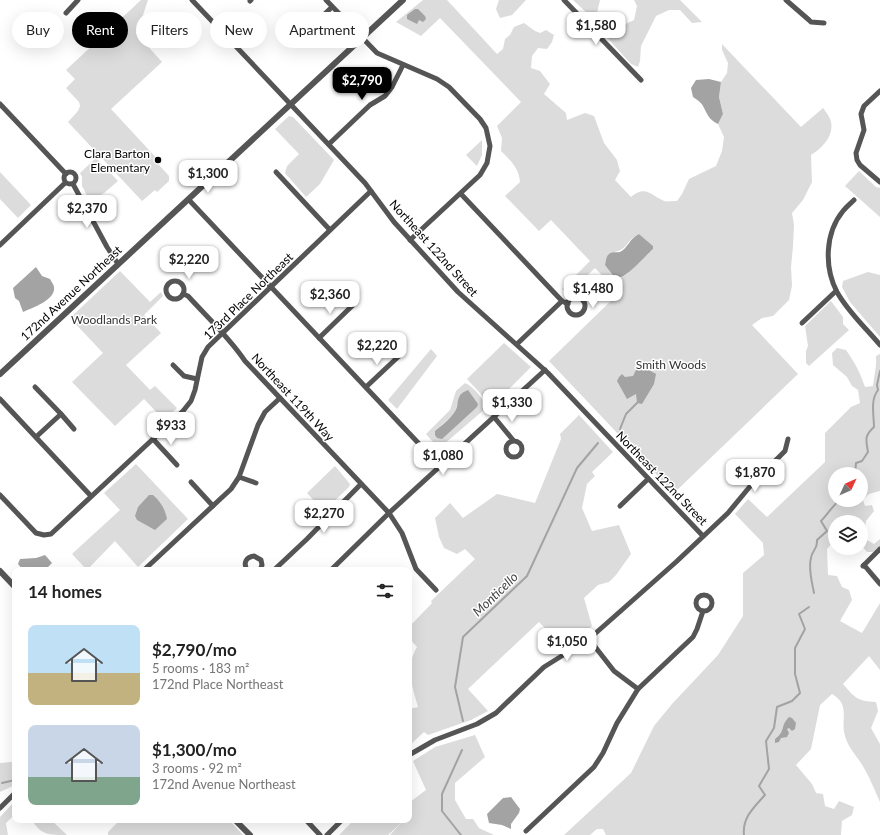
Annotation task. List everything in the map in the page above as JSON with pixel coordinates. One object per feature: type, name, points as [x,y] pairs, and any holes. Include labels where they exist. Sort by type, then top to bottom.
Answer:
[{"type":"street","points":[[66,13],[78,0]]},
{"type":"street","name":"Northeast 122nd Street","points":[[192,0],[365,183],[394,222],[458,292],[545,370],[703,536]]},
{"type":"street","points":[[326,0],[337,12]]},
{"type":"street","name":"172nd Avenue Northeast","points":[[369,32],[403,0]]},
{"type":"street","points":[[564,0],[641,80]]},
{"type":"street","points":[[786,0],[811,22],[824,23]]},
{"type":"street","points":[[327,12],[332,7]]},
{"type":"street","points":[[369,45],[377,53],[437,79],[449,87],[480,119],[486,128],[490,146],[487,163],[480,175],[410,240]]},
{"type":"street","name":"172nd Avenue Northeast","points":[[0,374],[351,48]]},
{"type":"street","points":[[329,144],[370,106],[385,96],[392,87],[403,65]]},
{"type":"street","points":[[880,91],[864,106],[861,114],[864,130],[856,153],[857,160],[860,165],[880,182]]},
{"type":"street","points":[[0,104],[66,174]]},
{"type":"street","points":[[66,174],[70,172],[75,175],[75,181],[73,184],[107,247],[118,264]]},
{"type":"street","points":[[276,172],[330,230]]},
{"type":"street","points":[[0,245],[65,183],[64,179],[66,174]]},
{"type":"street","points":[[65,183],[73,184]]},
{"type":"street","name":"173rd Place Northeast","points":[[0,495],[36,533],[44,535],[51,534],[183,411],[191,401],[202,357],[208,347],[371,191]]},
{"type":"street","points":[[461,194],[562,301],[568,304]]},
{"type":"street","points":[[189,200],[440,466]]},
{"type":"street","points":[[854,200],[843,211],[832,230],[829,245],[828,264],[831,280],[836,291],[847,307],[880,345]]},
{"type":"street","points":[[802,323],[836,291]]},
{"type":"street","name":"Northeast 119th Way","points":[[183,294],[188,296],[223,333],[237,348],[245,361],[389,513],[402,533],[416,569],[436,590]]},
{"type":"street","points":[[517,344],[562,301]]},
{"type":"street","points":[[319,338],[353,305]]},
{"type":"street","points":[[366,387],[399,356]]},
{"type":"street","points":[[173,365],[184,376],[197,379]]},
{"type":"street","points":[[333,567],[389,513],[545,370]]},
{"type":"street","points":[[35,387],[74,429]]},
{"type":"street","points":[[0,398],[91,496]]},
{"type":"street","points":[[147,567],[231,489],[239,478],[258,425],[265,412],[280,398]]},
{"type":"street","points":[[36,437],[61,414]]},
{"type":"street","points":[[494,417],[513,440]]},
{"type":"street","points":[[153,439],[177,465]]},
{"type":"street","points":[[412,753],[434,740],[477,724],[496,713],[544,667],[589,639],[676,562],[728,513],[752,484],[785,451],[788,440]]},
{"type":"street","points":[[239,478],[256,483]]},
{"type":"street","points":[[620,506],[648,479]]},
{"type":"street","points":[[191,482],[213,506]]},
{"type":"street","points":[[277,567],[307,540],[361,484]]},
{"type":"street","points":[[880,549],[863,566],[880,584]]},
{"type":"street","points":[[246,567],[246,562],[249,558],[254,556],[261,560],[261,567]]},
{"type":"street","points":[[1,574],[12,584]]},
{"type":"street","points":[[526,831],[594,767],[603,753],[617,723],[638,689],[693,637],[697,630],[703,611]]},
{"type":"street","points":[[589,639],[614,671],[638,689]]},
{"type":"street","points":[[0,808],[12,796]]},
{"type":"street","points":[[238,823],[250,835]]},
{"type":"street","points":[[309,823],[320,835]]},
{"type":"street","points":[[326,835],[339,823]]},
{"type":"green space","points":[[141,0],[148,0],[144,12],[136,12],[136,48],[149,48],[162,62],[111,109],[161,163],[159,165],[169,176],[169,181],[157,192],[155,190],[142,201],[68,122],[78,111],[80,106],[79,102],[66,88],[75,79],[66,70],[90,48],[128,48],[128,12]]},
{"type":"green space","name":"Smith Woods","points":[[423,0],[447,0],[497,54],[503,49],[505,39],[510,35],[514,27],[524,23],[540,33],[546,30],[554,35],[552,42],[547,49],[538,48],[532,56],[531,68],[540,71],[550,84],[544,94],[566,113],[567,120],[585,113],[594,116],[604,143],[617,160],[620,171],[615,180],[631,197],[636,193],[644,191],[664,201],[677,201],[689,179],[716,166],[722,151],[724,137],[718,124],[723,114],[719,97],[721,82],[727,73],[728,63],[722,50],[722,44],[801,127],[823,108],[829,116],[831,122],[831,132],[829,137],[819,149],[811,155],[812,182],[803,200],[792,213],[794,225],[791,267],[792,286],[789,300],[773,316],[762,318],[752,325],[798,374],[674,493],[549,361],[619,293],[595,268],[569,293],[566,293],[562,289],[590,261],[551,220],[539,231],[505,196],[520,182],[516,168],[501,151],[502,138],[497,126],[521,102],[440,18],[421,36],[396,22]],"holes":[[[639,234],[653,246],[653,249],[628,273],[619,279],[610,253],[621,250]]]},
{"type":"green space","points":[[499,0],[526,0],[512,15],[500,18],[496,9]]},
{"type":"green space","points":[[573,0],[600,0],[597,13],[588,14]]},
{"type":"green space","points":[[634,0],[680,0],[702,22],[692,23],[680,10],[669,10],[656,16],[641,46],[638,67],[631,64],[604,34],[609,27],[619,27],[634,20],[637,6]]},
{"type":"green space","points":[[289,116],[293,117],[334,160],[320,184],[306,197],[285,173],[287,166],[299,154],[275,129]]},
{"type":"green space","points":[[482,140],[482,155],[477,166],[466,155]]},
{"type":"green space","points":[[96,158],[118,181],[104,193],[90,201],[82,186],[82,177],[80,173]]},
{"type":"green space","points":[[859,171],[876,187],[880,188],[880,217],[845,186]]},
{"type":"green space","points":[[0,172],[31,205],[18,218],[0,199]]},
{"type":"green space","name":"Woodlands Park","points":[[120,271],[150,302],[161,292],[163,296],[144,315],[161,333],[126,365],[150,390],[155,386],[177,408],[164,420],[144,399],[115,426],[72,382],[103,353],[70,318]]},
{"type":"green space","points":[[868,272],[880,275],[880,337],[850,302],[842,287],[843,281]]},
{"type":"green space","points":[[831,301],[843,317],[843,324],[849,330],[809,366],[806,363],[806,351],[808,346],[805,326]]},
{"type":"green space","points":[[504,343],[531,367],[492,406],[467,379]]},
{"type":"green space","points":[[837,348],[846,350],[857,368],[865,387],[873,386],[876,356],[880,354],[880,491],[868,495],[868,467],[828,467],[828,507],[868,507],[868,506],[872,505],[874,511],[868,518],[868,515],[828,515],[827,549],[828,575],[837,576],[842,587],[849,590],[852,600],[840,621],[862,633],[880,603],[880,670],[869,656],[843,684],[860,700],[876,702],[878,711],[871,728],[880,744],[880,802],[862,764],[846,740],[843,708],[838,698],[832,694],[820,705],[811,749],[796,765],[812,784],[816,793],[823,794],[825,806],[834,809],[839,801],[854,807],[852,815],[842,821],[841,835],[606,835],[603,829],[597,829],[590,835],[564,835],[631,773],[654,726],[672,704],[718,655],[743,616],[743,573],[764,555],[763,543],[735,514],[748,499],[767,517],[825,462],[825,433],[851,407],[860,403],[858,390],[852,386],[847,377],[833,365],[832,353]]},
{"type":"green space","points":[[431,349],[437,356],[397,409],[388,400]]},
{"type":"green space","points":[[465,383],[478,393],[486,408],[443,445],[433,442],[426,434],[450,410],[456,391]],"holes":[[[459,396],[477,407],[435,431],[455,413]]]},
{"type":"green space","points":[[579,415],[613,452],[592,472],[595,476],[587,484],[582,508],[592,531],[619,525],[631,554],[609,582],[598,585],[584,598],[592,626],[585,633],[560,644],[539,622],[468,689],[488,711],[471,720],[428,735],[424,732],[412,743],[412,708],[418,707],[412,684],[412,658],[417,647],[412,641],[412,624],[432,603],[431,601],[475,559],[465,549],[457,554],[444,548],[439,537],[435,518],[450,503],[463,518],[497,494],[535,503],[561,439],[560,434]]},
{"type":"green space","points":[[136,464],[188,519],[138,567],[115,541],[90,567],[84,567],[72,554],[120,510],[104,493]]},
{"type":"green space","points":[[335,466],[350,484],[349,487],[324,511],[307,493]]},
{"type":"green space","points":[[880,539],[880,546],[873,552],[868,552],[868,541],[874,544]]},
{"type":"green space","points":[[475,735],[485,757],[455,783],[455,800],[466,819],[473,819],[479,828],[494,835],[390,835],[401,823],[412,823],[412,800],[426,790],[413,761],[435,747]]},
{"type":"green space","points":[[12,762],[12,786],[0,792],[0,763]]},
{"type":"green space","points":[[12,804],[12,817],[6,823],[8,835],[0,835],[0,817]]},
{"type":"green space","points":[[34,823],[54,823],[67,835],[46,833]]},
{"type":"green space","points":[[117,823],[232,823],[243,835],[108,835],[108,832]]},
{"type":"green space","points":[[351,823],[401,823],[388,835],[339,835]]},
{"type":"shaded area","points":[[415,9],[418,9],[425,16],[426,19],[423,22],[419,20],[417,24],[407,19],[407,15]]},
{"type":"shaded area","points":[[709,79],[721,82],[719,97],[723,114],[718,124],[710,118],[702,105],[693,97],[691,88],[696,80]]},
{"type":"shaded area","points":[[639,234],[653,246],[653,249],[631,271],[616,279],[605,265],[607,256],[611,253],[620,252],[623,250],[633,238]]},
{"type":"shaded area","points":[[36,267],[42,276],[50,279],[54,286],[54,292],[43,303],[23,312],[19,301],[15,298],[13,288]]},
{"type":"shaded area","points":[[642,366],[656,374],[654,384],[642,404],[637,403],[636,394],[627,399],[617,381],[622,374],[625,377],[633,376],[637,368]]},
{"type":"shaded area","points":[[468,390],[478,404],[477,407],[442,439],[437,438],[435,431],[452,416],[456,410],[460,395]]},
{"type":"shaded area","points":[[149,495],[153,495],[160,503],[164,509],[167,519],[155,530],[137,520],[135,516],[138,507]]},
{"type":"shaded area","points":[[45,555],[52,563],[48,567],[20,567],[18,564],[20,559],[36,558]]},
{"type":"shaded area","points":[[789,717],[796,723],[795,729],[792,731],[789,728],[787,729],[789,733],[787,737],[781,738],[779,742],[775,743],[775,739],[781,733],[786,720]]},
{"type":"shaded area","points":[[511,797],[520,809],[519,813],[511,824],[511,829],[502,825],[489,823],[487,814],[503,798]]},
{"type":"waterway","points":[[856,467],[856,463],[862,461],[868,452],[866,438],[874,427],[873,403],[878,390],[877,385],[880,371]]},
{"type":"waterway","name":"Monticello","points":[[620,429],[626,414],[637,403]]},
{"type":"waterway","name":"Monticello","points":[[463,721],[455,687],[463,637],[527,576],[577,468],[598,443]]},
{"type":"waterway","points":[[814,593],[811,580],[810,562],[812,553],[817,545],[817,540],[827,531],[821,521],[833,507]]},
{"type":"waterway","points":[[744,835],[747,818],[753,808],[765,795],[759,786],[769,769],[766,741],[774,728],[777,707],[792,701],[800,693],[795,674],[795,648],[805,629],[799,614],[809,607]]},
{"type":"waterway","name":"Monticello","points":[[461,835],[442,811],[442,794],[462,750]]},
{"type":"waterway","points":[[2,783],[12,781]]},
{"type":"place","name":"Clara Barton Elementary","points":[[158,160]]}]
